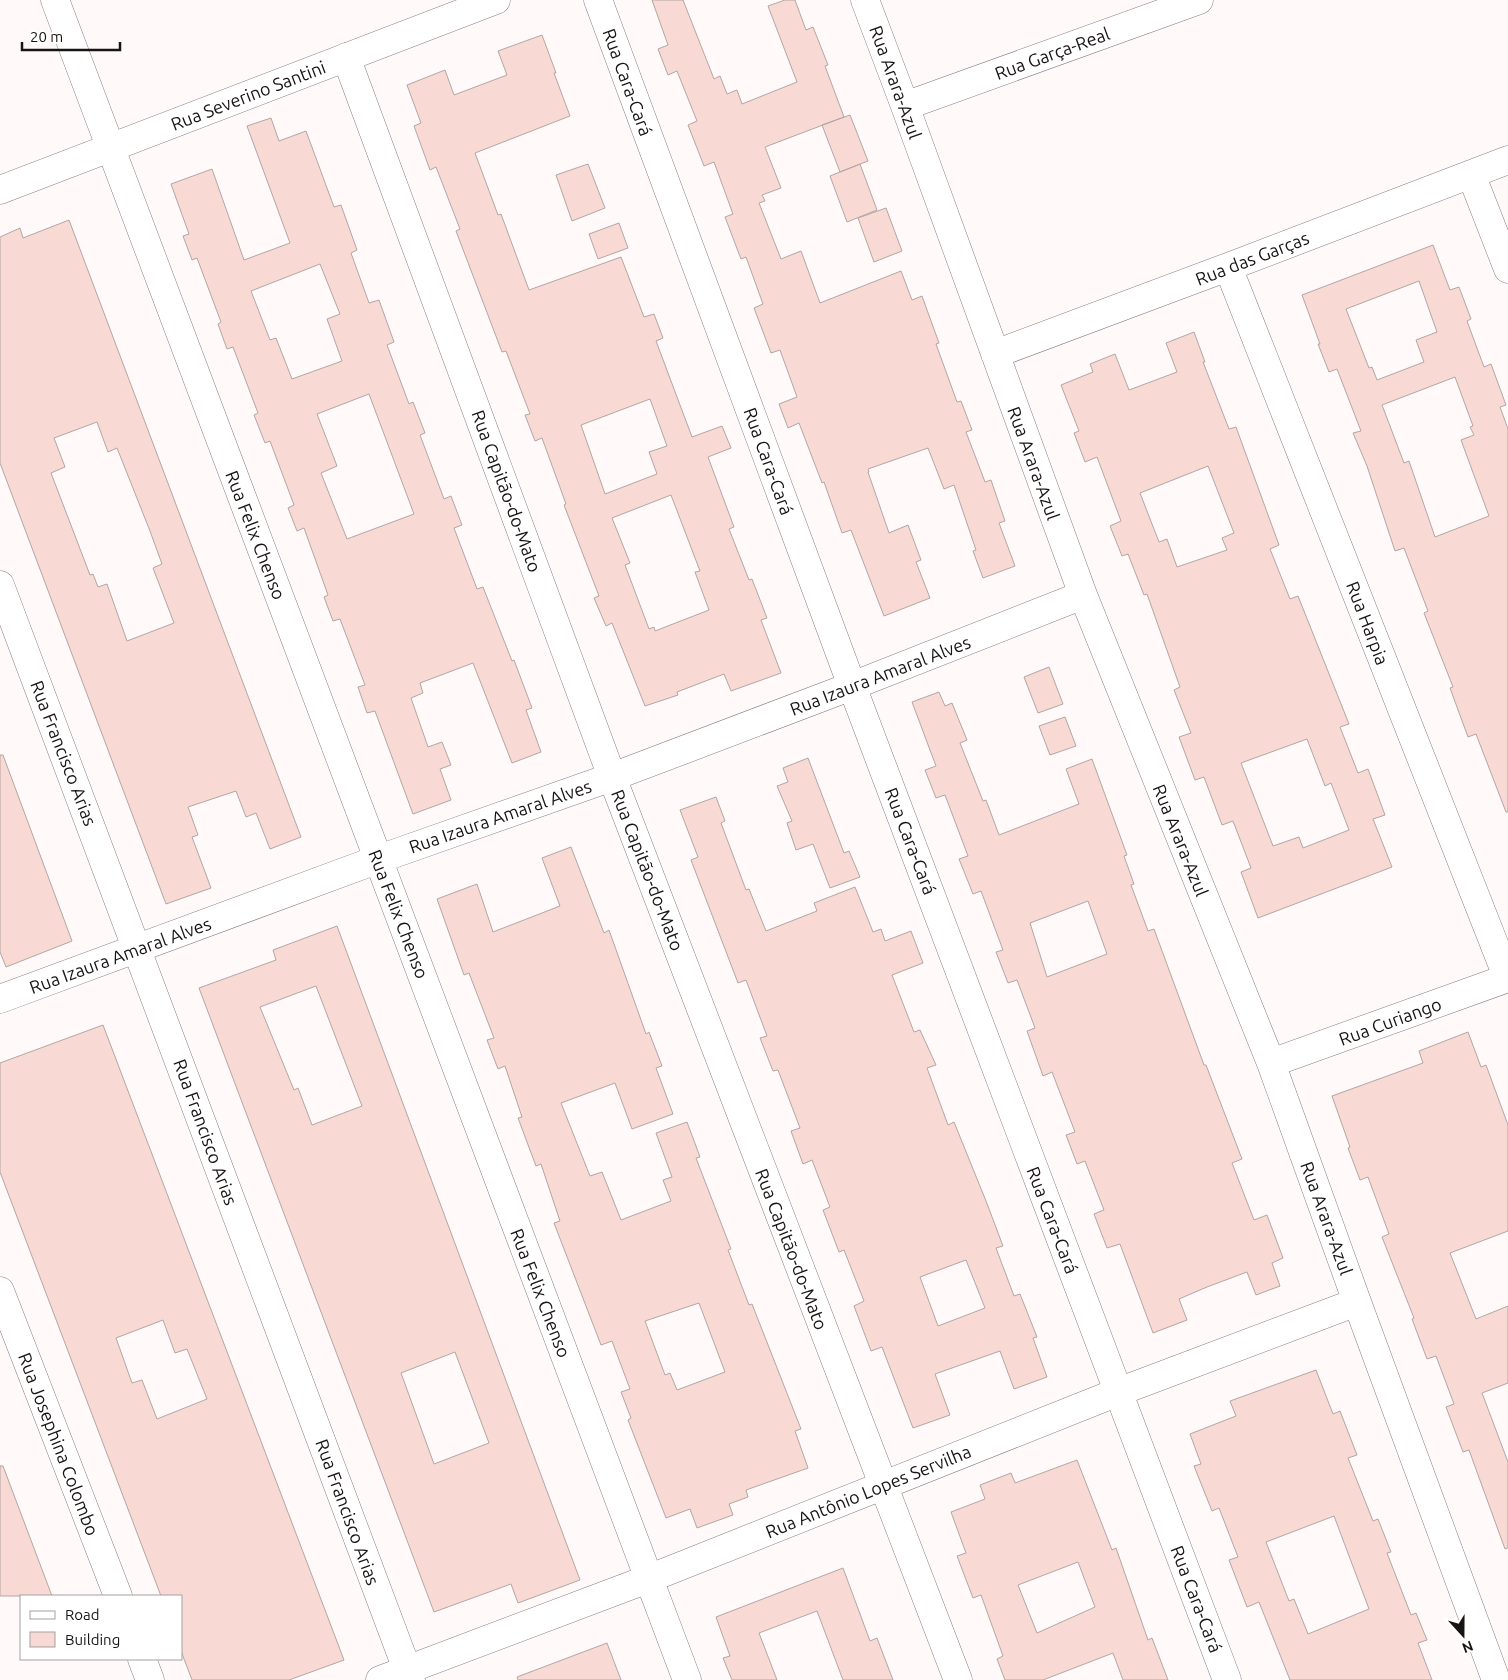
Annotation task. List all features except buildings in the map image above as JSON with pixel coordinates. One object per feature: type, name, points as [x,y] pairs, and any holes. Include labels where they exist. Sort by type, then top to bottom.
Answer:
[{"type":"street","name":"Rua Felix Chenso","points":[[55,0],[686,1680]]},
{"type":"street","name":"Rua Severino Santini","points":[[0,190],[496,0]]},
{"type":"street","name":"Rua Cara-Cará","points":[[598,0],[852,686],[1227,1680]]},
{"type":"street","name":"Rua Arara-Azul","points":[[865,0],[906,106],[1082,596],[1271,1064],[1496,1680]]},
{"type":"street","name":"Rua Garça-Real","points":[[906,106],[1199,0]]},
{"type":"street","name":"Rua Capitão-do-Mato","points":[[346,57],[612,776],[958,1680]]},
{"type":"street","name":"Rua das Garças","points":[[994,354],[1508,160]]},
{"type":"street","points":[[1471,174],[1508,269]]},
{"type":"street","name":"Rua Harpia","points":[[1228,267],[1508,978]]},
{"type":"street","name":"Rua Francisco Arias","points":[[0,585],[408,1674]]},
{"type":"street","name":"Rua Izaura Amaral Alves","points":[[0,999],[379,859],[612,776],[852,686],[1082,596]]},
{"type":"street","name":"Rua Curiango","points":[[1271,1064],[1508,978]]},
{"type":"street","name":"Rua Josephina Colombo","points":[[0,1291],[118,1595]]},
{"type":"street","name":"Rua Antônio Lopes Servilha","points":[[380,1680],[408,1674],[1118,1392],[1357,1302]]},
{"type":"street","points":[[142,1660],[150,1680]]}]
